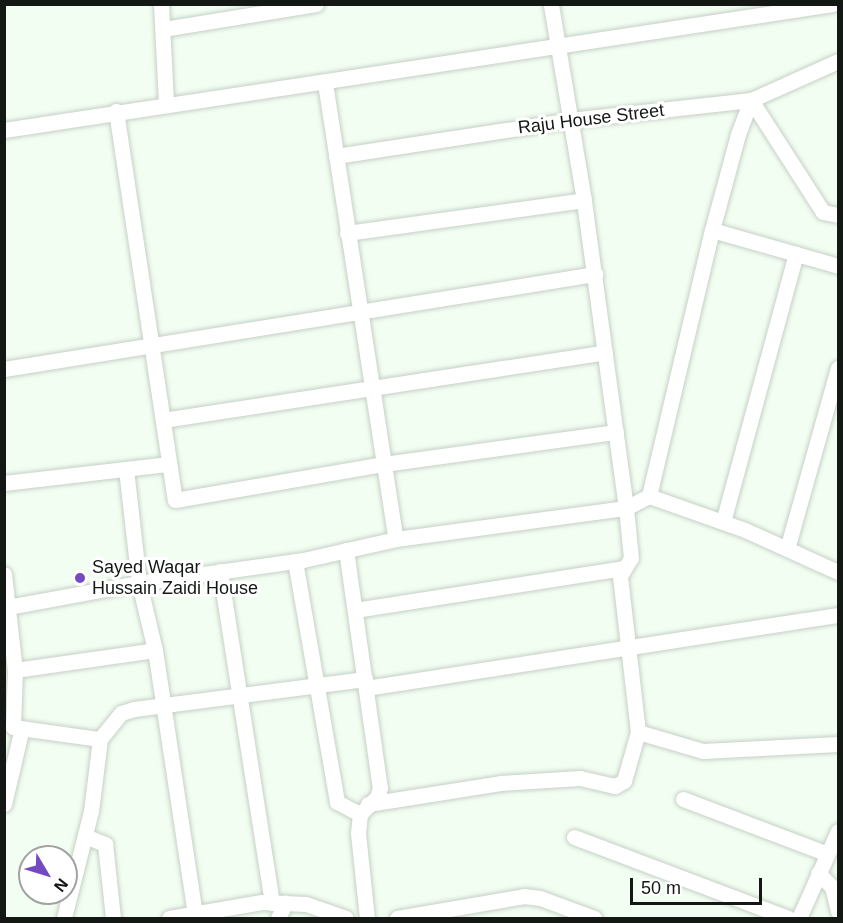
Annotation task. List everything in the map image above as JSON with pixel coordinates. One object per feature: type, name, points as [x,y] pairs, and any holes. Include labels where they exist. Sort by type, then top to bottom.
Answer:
[{"type":"street","points":[[162,4],[166,102]]},
{"type":"street","points":[[164,29],[280,8],[316,4]]},
{"type":"street","points":[[295,561],[337,802],[364,809],[500,783],[580,778],[615,786],[624,781],[638,732],[620,576],[631,558],[595,274],[551,4]]},
{"type":"street","points":[[4,130],[166,102],[325,83],[832,4]]},
{"type":"street","name":"Raju House Street","points":[[336,156],[570,120],[751,100],[838,61]]},
{"type":"street","points":[[325,83],[396,539]]},
{"type":"street","points":[[751,100],[823,212],[838,215]]},
{"type":"street","points":[[649,496],[712,230],[738,134],[751,100]]},
{"type":"street","points":[[116,111],[153,345],[167,464],[175,500],[384,464],[616,432]]},
{"type":"street","points":[[348,233],[584,200]]},
{"type":"street","points":[[712,230],[838,266]]},
{"type":"street","points":[[723,522],[796,254]]},
{"type":"street","points":[[4,369],[595,274]]},
{"type":"street","points":[[163,420],[605,352]]},
{"type":"street","points":[[787,549],[838,368]]},
{"type":"street","points":[[4,483],[167,464]]},
{"type":"street","points":[[126,469],[139,583],[155,650],[195,914]]},
{"type":"street","points":[[8,607],[139,583],[295,561],[396,539],[626,508],[649,496],[723,522],[838,572]]},
{"type":"street","points":[[346,550],[380,788],[377,798],[364,809],[358,833],[367,918]]},
{"type":"street","points":[[355,610],[623,568]]},
{"type":"street","points":[[220,571],[278,903],[278,918]]},
{"type":"street","points":[[5,582],[15,670],[10,686],[13,727],[100,739]]},
{"type":"street","points":[[64,918],[85,836],[100,739],[121,713],[163,705],[316,685],[365,683],[627,648],[838,615]]},
{"type":"street","points":[[15,670],[155,650]]},
{"type":"street","points":[[4,804],[22,728]]},
{"type":"street","points":[[638,732],[704,752],[838,744]]},
{"type":"street","points":[[683,799],[825,853]]},
{"type":"street","points":[[799,918],[825,853],[838,831]]},
{"type":"street","points":[[85,836],[105,844],[113,918]]},
{"type":"street","points":[[574,837],[788,918]]},
{"type":"street","points":[[818,873],[832,887],[838,911]]},
{"type":"street","points":[[397,918],[524,896],[540,898],[594,918]]},
{"type":"street","points":[[169,918],[278,903],[306,904],[326,915],[346,918]]},
{"type":"place","name":"Sayed Waqar Hussain Zaidi House","points":[[80,578]]}]
